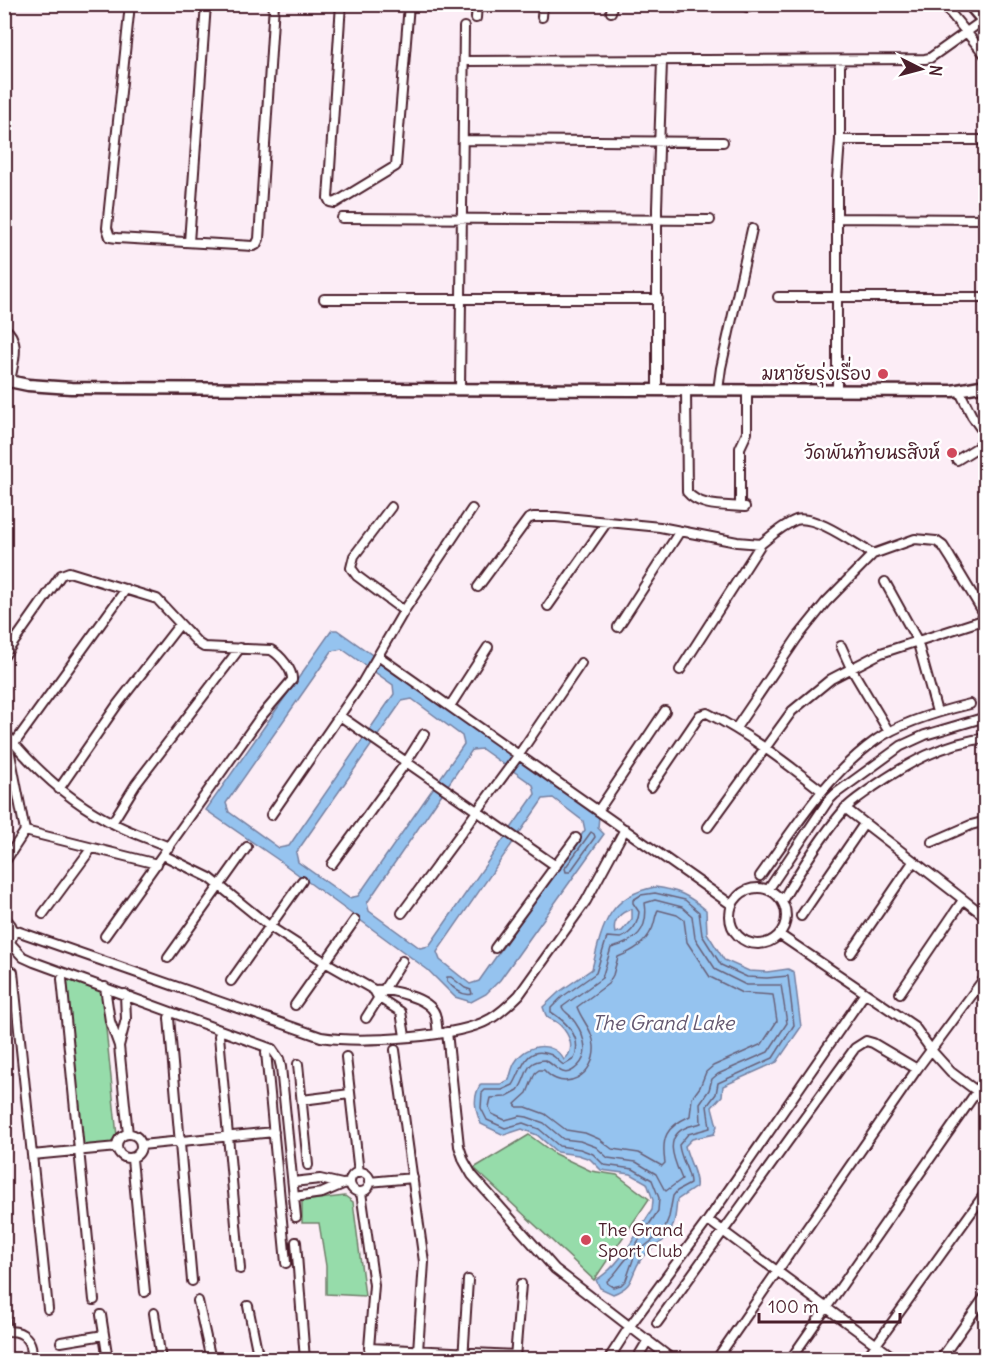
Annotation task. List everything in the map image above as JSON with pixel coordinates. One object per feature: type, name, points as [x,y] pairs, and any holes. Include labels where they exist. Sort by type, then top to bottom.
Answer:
[{"type":"street","points":[[130,4],[108,233],[113,238],[253,246],[259,242],[274,4]]},
{"type":"street","points":[[189,242],[206,4]]},
{"type":"street","points":[[341,4],[328,198],[330,202],[335,203],[396,166],[409,4]]},
{"type":"street","points":[[476,18],[477,4]]},
{"type":"street","points":[[542,16],[543,4]]},
{"type":"street","points":[[943,4],[986,56]]},
{"type":"street","points":[[464,61],[925,59],[930,58],[966,31],[984,22],[969,4]]},
{"type":"street","points":[[460,389],[464,27]]},
{"type":"street","points":[[657,390],[662,61]]},
{"type":"street","points":[[837,390],[840,61]]},
{"type":"street","points":[[463,140],[723,142]]},
{"type":"street","points":[[840,140],[986,140]]},
{"type":"street","points":[[342,218],[710,220]]},
{"type":"street","points":[[837,218],[986,219]]},
{"type":"street","points":[[718,390],[752,229]]},
{"type":"street","points":[[778,297],[986,297]]},
{"type":"street","points":[[324,299],[658,299]]},
{"type":"street","points":[[4,328],[12,334],[15,344],[7,380],[28,385],[71,388],[959,390],[986,385]]},
{"type":"street","points":[[686,390],[687,492],[695,500],[711,504],[742,506],[740,448],[747,434],[747,390]]},
{"type":"street","points":[[957,460],[978,447],[985,436],[959,390]]},
{"type":"street","points":[[391,507],[354,556],[351,568],[357,576],[404,611]]},
{"type":"street","points":[[271,815],[362,683],[404,611],[472,509]]},
{"type":"street","points":[[478,587],[528,519],[533,517],[660,526],[737,542],[760,544]]},
{"type":"street","points":[[680,670],[760,544],[778,530],[797,520],[814,520],[873,554]]},
{"type":"street","points":[[548,606],[607,522]]},
{"type":"street","points":[[618,627],[680,531]]},
{"type":"street","points":[[708,827],[792,711],[831,679],[881,653],[986,618],[943,546],[936,541],[915,539],[873,554],[819,611],[797,638],[736,728]]},
{"type":"street","points":[[4,656],[64,572],[162,602],[195,641],[204,647],[265,649],[275,652],[292,673],[292,680],[259,719],[105,936]]},
{"type":"street","points":[[885,582],[917,640],[937,712]]},
{"type":"street","points":[[14,744],[126,590]]},
{"type":"street","points":[[60,789],[117,705],[180,624]]},
{"type":"street","points":[[841,646],[851,668],[889,732]]},
{"type":"street","points":[[450,706],[488,647]]},
{"type":"street","points":[[112,823],[136,784],[240,648]]},
{"type":"street","points":[[377,657],[450,706],[517,757],[732,905]]},
{"type":"street","points":[[402,913],[508,770],[581,663]]},
{"type":"street","points":[[760,876],[822,791],[849,762],[877,739],[937,712],[970,704]]},
{"type":"street","points":[[598,811],[665,711]]},
{"type":"street","points":[[651,787],[700,715],[707,713],[765,747],[822,791]]},
{"type":"street","points":[[340,716],[556,866]]},
{"type":"street","points":[[768,890],[835,794],[901,746],[925,735],[986,717]]},
{"type":"street","points":[[4,723],[25,831],[4,863]]},
{"type":"street","points":[[332,864],[424,734]]},
{"type":"street","points":[[7,735],[37,770],[60,789],[112,823],[169,847]]},
{"type":"street","points":[[783,902],[795,880],[845,808],[891,775],[929,753],[970,740],[986,738]]},
{"type":"street","points":[[845,808],[986,917]]},
{"type":"street","points":[[932,842],[986,821]]},
{"type":"street","points":[[801,916],[864,824]]},
{"type":"street","points":[[4,918],[14,930],[321,1037],[355,1040],[438,1034],[466,1029],[490,1020],[519,995],[586,901],[624,829]]},
{"type":"street","points":[[25,831],[157,864]]},
{"type":"street","points":[[495,948],[576,838]]},
{"type":"street","points":[[168,958],[247,847]]},
{"type":"street","points":[[43,915],[91,849]]},
{"type":"street","points":[[164,855],[210,878],[269,926],[376,994],[400,1012],[405,1036]]},
{"type":"street","points":[[851,953],[913,862]]},
{"type":"street","points":[[231,981],[302,881]]},
{"type":"street","points":[[750,889],[768,890],[776,894],[783,902],[786,920],[780,935],[762,944],[744,940],[732,927],[730,918],[732,905],[741,893],[750,889]]},
{"type":"street","points":[[900,993],[963,900]]},
{"type":"street","points":[[295,1005],[355,920]]},
{"type":"street","points":[[14,930],[7,945],[23,957],[264,1045],[276,1053],[281,1067],[296,1217]]},
{"type":"street","points":[[780,935],[914,1026],[951,1072],[986,1098]]},
{"type":"street","points":[[366,1018],[376,994],[384,989],[402,961]]},
{"type":"street","points":[[13,972],[48,1309]]},
{"type":"street","points":[[716,1359],[917,1069],[986,976]]},
{"type":"street","points":[[62,979],[94,1300]]},
{"type":"street","points":[[105,987],[110,1021],[118,1046],[128,1134]]},
{"type":"street","points":[[384,989],[427,1004],[435,1013],[438,1034]]},
{"type":"street","points":[[608,1359],[708,1220],[865,993]]},
{"type":"street","points":[[118,1046],[126,1016],[124,994]]},
{"type":"street","points":[[169,1018],[192,1281]]},
{"type":"street","points":[[447,1032],[459,1146],[472,1175],[555,1269],[673,1359]]},
{"type":"street","points":[[219,1036],[240,1269]]},
{"type":"street","points":[[657,1323],[855,1048],[867,1041],[882,1046],[917,1069]]},
{"type":"street","points":[[395,1050],[424,1265],[418,1351]]},
{"type":"street","points":[[266,1052],[286,1263]]},
{"type":"street","points":[[346,1057],[359,1173]]},
{"type":"street","points":[[298,1064],[308,1165]]},
{"type":"street","points":[[790,1359],[986,1078]]},
{"type":"street","points":[[302,1100],[350,1094]]},
{"type":"street","points":[[141,1145],[274,1132]]},
{"type":"street","points":[[128,1134],[136,1136],[141,1145],[139,1154],[132,1158],[120,1155],[117,1147],[118,1140],[128,1134]]},
{"type":"street","points":[[32,1155],[117,1147]]},
{"type":"street","points":[[132,1158],[146,1292]]},
{"type":"street","points":[[294,1197],[322,1193],[346,1184],[359,1173],[365,1174],[369,1182],[367,1188],[362,1192]]},
{"type":"street","points":[[369,1182],[413,1178]]},
{"type":"street","points":[[293,1182],[320,1179],[346,1184],[362,1192]]},
{"type":"street","points":[[362,1192],[374,1285],[368,1346],[371,1349],[463,1356],[515,1357],[521,1284]]},
{"type":"street","points":[[866,1359],[986,1192]]},
{"type":"street","points":[[708,1220],[897,1359]]},
{"type":"street","points":[[296,1242],[305,1359]]},
{"type":"street","points":[[463,1356],[468,1280]]},
{"type":"street","points":[[940,1359],[986,1295]]},
{"type":"street","points":[[198,1301],[211,1359]]},
{"type":"street","points":[[248,1306],[259,1359]]},
{"type":"street","points":[[4,1311],[6,1331],[14,1330],[26,1337],[30,1342],[34,1358]]},
{"type":"street","points":[[154,1313],[161,1359]]},
{"type":"street","points":[[100,1315],[108,1359]]},
{"type":"street","points":[[61,1342],[104,1335]]},
{"type":"street","points":[[636,1359],[648,1340]]},
{"type":"street","points":[[390,1350],[392,1359]]},
{"type":"green space","points":[[65,977],[102,990],[117,1136],[111,1143],[83,1147]]},
{"type":"green space","name":"The Grand Sport Club","points":[[529,1135],[555,1154],[591,1171],[617,1175],[649,1199],[594,1280],[474,1168]]},
{"type":"green space","points":[[345,1196],[353,1202],[365,1296],[326,1294],[326,1266],[319,1223],[302,1223],[302,1201]]},
{"type":"water","points":[[332,630],[337,630],[599,816],[598,828],[604,834],[500,980],[486,994],[471,1002],[455,997],[428,970],[206,810]],"holes":[[[342,649],[393,685],[394,694],[289,846],[279,848],[229,812],[226,803],[332,651]],[[412,699],[462,736],[464,744],[358,896],[349,898],[298,862],[296,853],[402,701]],[[482,749],[533,785],[535,794],[429,946],[420,948],[369,911],[367,903],[472,750]],[[553,798],[583,821],[585,830],[479,981],[470,984],[440,960],[437,952],[543,799]]]},
{"type":"water","name":"The Grand Lake","points":[[655,887],[670,890],[700,905],[706,910],[707,933],[724,960],[749,971],[767,972],[788,969],[794,972],[801,1027],[777,1062],[723,1086],[722,1096],[712,1107],[717,1126],[714,1134],[692,1139],[685,1146],[696,1178],[696,1187],[677,1200],[676,1214],[667,1237],[644,1256],[629,1283],[613,1294],[600,1288],[596,1280],[620,1258],[652,1210],[653,1200],[647,1183],[631,1174],[601,1170],[590,1159],[557,1152],[537,1135],[522,1129],[504,1135],[481,1124],[475,1099],[481,1084],[501,1084],[509,1080],[515,1063],[521,1055],[533,1048],[547,1047],[560,1054],[564,1060],[568,1056],[571,1047],[569,1038],[559,1024],[547,1017],[543,1007],[559,992],[592,969],[599,940],[609,916],[626,898],[639,891]],"holes":[[[632,909],[632,919],[622,931],[615,933],[616,921],[624,912]]]},
{"type":"place","name":"มหาชัยรุ่งเรื่อง","points":[[883,374]]},
{"type":"place","name":"วัดพันท้ายนรสิงห์","points":[[952,453]]},
{"type":"place","name":"The Grand Sport Club","points":[[586,1240]]}]
